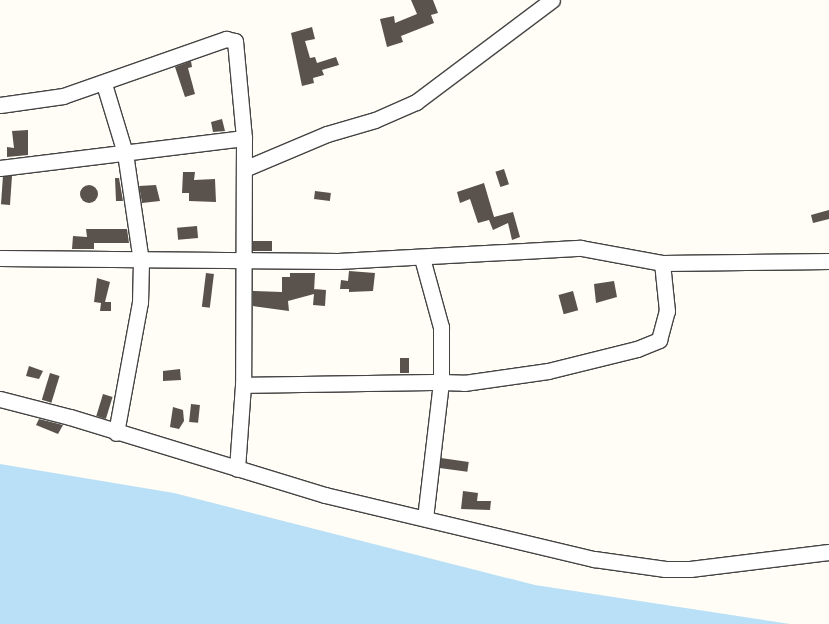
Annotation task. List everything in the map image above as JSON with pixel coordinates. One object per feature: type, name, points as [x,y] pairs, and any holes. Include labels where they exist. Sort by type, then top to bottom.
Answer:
[{"type":"street","points":[[244,169],[327,134],[375,120],[416,102],[552,0]]},
{"type":"street","points":[[0,105],[62,96],[104,84],[176,55],[233,38],[239,60],[244,138],[242,385],[237,469]]},
{"type":"street","points":[[104,84],[125,153],[141,262],[140,302],[116,433]]},
{"type":"street","points":[[0,168],[244,138]]},
{"type":"street","points":[[0,258],[141,262],[422,258],[581,248],[662,263],[829,261]]},
{"type":"street","points":[[422,258],[441,327],[441,382],[425,518]]},
{"type":"street","points":[[242,385],[464,383],[548,371],[648,346],[659,340],[664,329],[667,311],[662,263]]},
{"type":"street","points":[[0,399],[70,416],[116,433],[325,495],[594,559],[665,570],[725,566],[829,552]]},
{"type":"water","points":[[0,464],[174,493],[535,585],[790,624],[0,624]]},
{"type":"building","points":[[411,0],[433,0],[438,13],[431,15],[434,23],[401,36],[403,42],[387,47],[380,19],[394,16],[395,23],[417,14]]},
{"type":"building","points":[[312,27],[315,39],[305,41],[310,58],[315,57],[317,63],[336,57],[339,65],[322,70],[324,75],[313,78],[314,83],[302,86],[291,33]]},
{"type":"building","points":[[191,61],[192,67],[188,68],[195,94],[185,97],[175,67]]},
{"type":"building","points":[[222,119],[225,131],[213,132],[211,122]]},
{"type":"building","points":[[28,130],[28,155],[7,157],[7,147],[14,148],[12,131]]},
{"type":"building","points":[[504,169],[509,184],[500,187],[495,172]]},
{"type":"building","points":[[183,172],[195,172],[194,180],[215,179],[216,202],[189,201],[189,193],[182,193]]},
{"type":"building","points":[[3,175],[12,176],[10,205],[1,204]]},
{"type":"building","points":[[115,178],[119,178],[123,201],[116,201]]},
{"type":"building","points":[[484,183],[494,217],[513,212],[520,237],[512,240],[508,223],[493,230],[489,220],[478,223],[470,199],[460,203],[457,192]]},
{"type":"building","points":[[89,185],[95,188],[98,194],[95,200],[89,203],[83,200],[80,194],[83,188]]},
{"type":"building","points":[[156,185],[160,201],[142,203],[139,186]]},
{"type":"building","points":[[315,191],[331,193],[330,201],[314,199]]},
{"type":"building","points":[[829,210],[829,219],[813,223],[811,215]]},
{"type":"building","points":[[197,226],[198,238],[178,240],[177,228]]},
{"type":"building","points":[[86,229],[127,229],[129,243],[94,243],[94,249],[72,249],[73,236],[87,237]]},
{"type":"building","points":[[253,241],[272,241],[272,251],[253,251]]},
{"type":"building","points":[[349,271],[375,273],[373,291],[349,292],[349,289],[340,289],[341,280],[348,281]]},
{"type":"building","points":[[206,273],[214,274],[210,308],[202,307]]},
{"type":"building","points":[[290,273],[315,273],[314,289],[326,290],[325,306],[313,305],[314,294],[288,301],[289,311],[253,306],[253,291],[282,292],[282,277],[290,277]]},
{"type":"building","points":[[97,278],[110,282],[105,302],[111,302],[111,311],[100,311],[101,303],[94,302]]},
{"type":"building","points":[[614,281],[617,297],[596,303],[594,284]]},
{"type":"building","points":[[573,291],[578,310],[564,314],[559,295]]},
{"type":"building","points":[[400,358],[409,358],[409,373],[400,373]]},
{"type":"building","points":[[29,366],[43,371],[39,379],[26,376]]},
{"type":"building","points":[[180,369],[181,380],[163,381],[163,371]]},
{"type":"building","points":[[50,373],[60,376],[51,403],[42,400]]},
{"type":"building","points":[[103,394],[113,397],[106,419],[96,416]]},
{"type":"building","points":[[191,404],[200,405],[198,423],[189,422]]},
{"type":"building","points":[[173,407],[183,410],[184,421],[179,429],[170,427]]},
{"type":"building","points":[[39,419],[63,425],[58,434],[36,425]]},
{"type":"building","points":[[441,458],[469,462],[467,472],[440,468]]},
{"type":"building","points":[[463,491],[478,493],[477,501],[491,501],[490,510],[461,509]]}]
